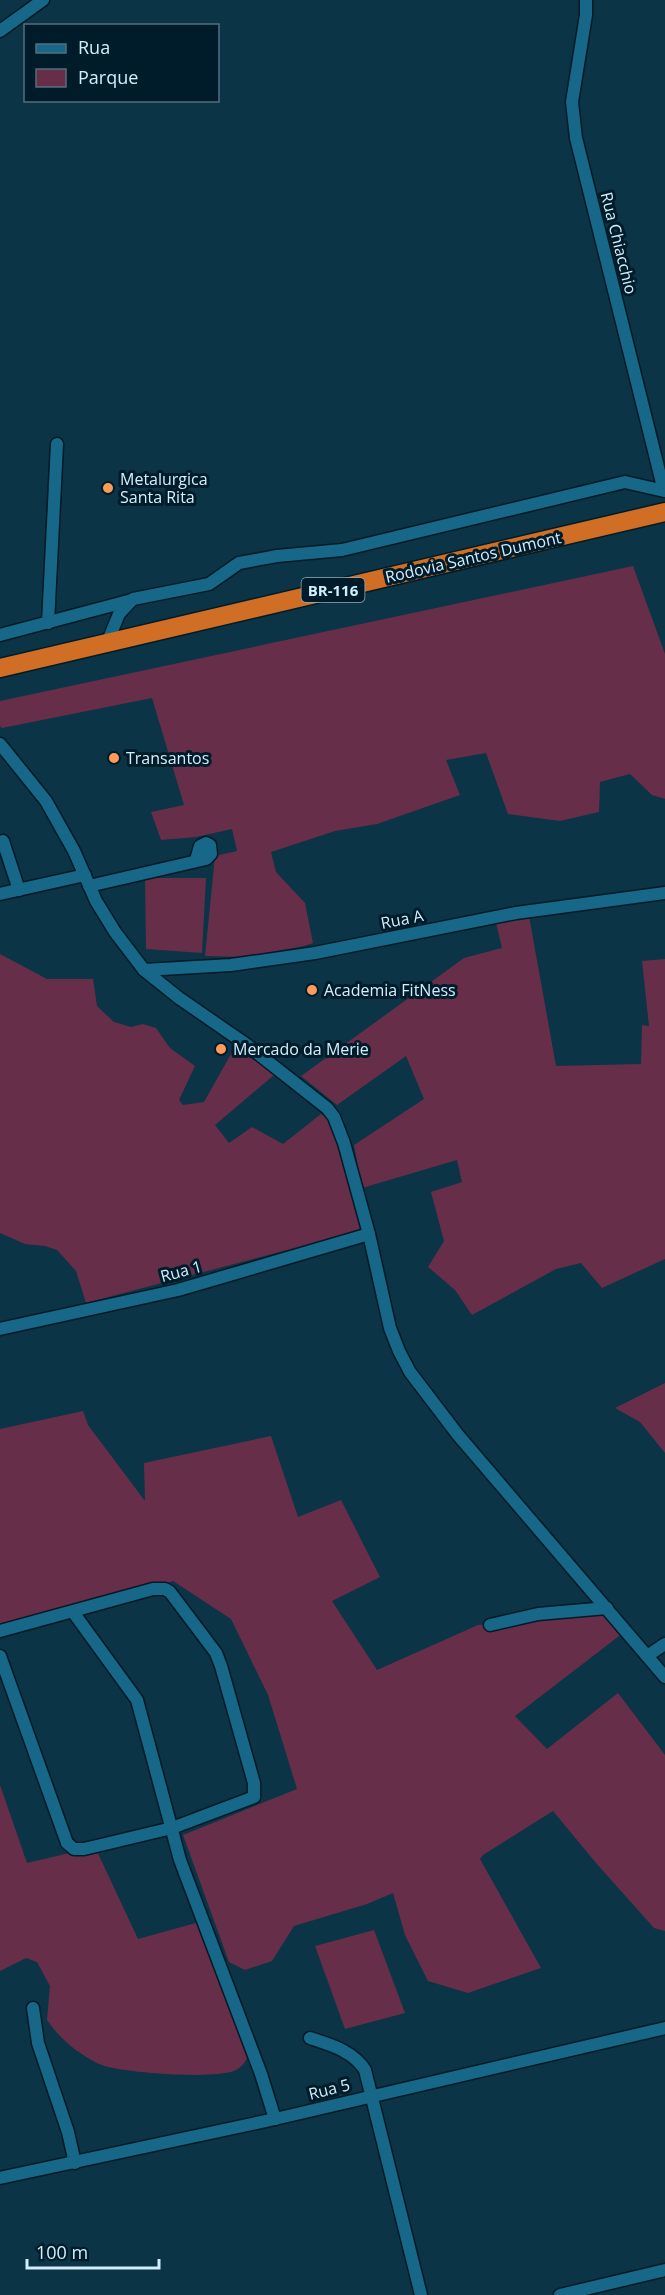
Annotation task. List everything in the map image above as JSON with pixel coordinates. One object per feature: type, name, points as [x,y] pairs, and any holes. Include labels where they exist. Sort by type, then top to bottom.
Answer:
[{"type":"highway","name":"Rodovia Santos Dumont","points":[[0,668],[665,512]]},
{"type":"street","points":[[0,31],[43,0]]},
{"type":"street","name":"Rua Chiacchio","points":[[586,0],[586,15],[572,102],[576,138],[664,491]]},
{"type":"street","points":[[48,623],[57,444]]},
{"type":"street","points":[[0,635],[133,599],[209,584],[233,566],[249,560],[342,550],[621,483],[664,491]]},
{"type":"street","points":[[106,643],[119,614],[133,599]]},
{"type":"street","points":[[0,744],[46,801],[115,932],[144,970],[179,998],[247,1045],[327,1108],[334,1117],[341,1134],[369,1234],[390,1328],[410,1372],[458,1435],[665,1677]]},
{"type":"street","points":[[3,841],[18,890]]},
{"type":"street","points":[[0,894],[87,881],[196,860]]},
{"type":"street","name":"Rua A","points":[[144,970],[231,964],[315,953],[516,913],[665,893]]},
{"type":"street","name":"Rua 1","points":[[1,1326],[178,1290],[369,1234]]},
{"type":"street","points":[[0,1630],[153,1589],[165,1589],[181,1604],[216,1653],[255,1794],[251,1799],[172,1828],[84,1849],[71,1847],[63,1832],[0,1656]]},
{"type":"street","points":[[490,1625],[538,1614],[607,1608]]},
{"type":"street","points":[[73,1612],[136,1700],[189,1885],[258,2065],[276,2119]]},
{"type":"street","points":[[647,1656],[665,1644]]},
{"type":"street","points":[[33,2008],[38,2043],[68,2132],[75,2163]]},
{"type":"street","name":"Rua 5","points":[[0,2178],[276,2119],[665,2028]]},
{"type":"street","points":[[310,2038],[355,2057],[365,2070],[421,2295]]},
{"type":"street","points":[[560,2295],[665,2270]]},
{"type":"green space","points":[[633,566],[665,654],[665,799],[652,795],[630,774],[600,782],[599,812],[560,821],[508,814],[486,753],[446,760],[460,795],[377,824],[335,831],[271,852],[276,872],[305,903],[313,943],[304,946],[244,957],[205,956],[215,856],[237,851],[232,829],[196,837],[161,840],[151,812],[184,805],[152,698],[2,728],[0,726],[0,701]]},
{"type":"green space","points":[[145,878],[206,878],[202,953],[146,949]]},
{"type":"green space","points":[[529,916],[556,1066],[641,1064],[642,1025],[649,1026],[642,961],[665,959],[665,1259],[602,1288],[581,1263],[556,1269],[472,1315],[455,1290],[428,1267],[444,1241],[431,1192],[462,1182],[457,1160],[362,1188],[354,1145],[424,1099],[406,1056],[337,1105],[301,1076],[464,958],[502,948],[496,923]]},
{"type":"green space","points":[[0,954],[47,979],[93,979],[97,1006],[114,1022],[131,1027],[143,1024],[156,1028],[170,1048],[195,1066],[179,1100],[183,1105],[204,1102],[236,1045],[274,1075],[215,1125],[229,1143],[252,1127],[283,1144],[321,1114],[331,1122],[361,1225],[359,1231],[86,1303],[76,1271],[57,1250],[25,1244],[0,1233]]},
{"type":"green space","points":[[665,1383],[665,1453],[640,1422],[615,1408]]},
{"type":"green space","points":[[83,1411],[88,1425],[145,1501],[144,1463],[271,1436],[298,1517],[341,1500],[380,1577],[332,1601],[377,1670],[478,1625],[603,1611],[623,1633],[515,1716],[547,1749],[618,1693],[665,1755],[665,1931],[654,1928],[553,1811],[480,1859],[541,1968],[468,1993],[428,1981],[405,1935],[393,1893],[367,1904],[294,1926],[272,1961],[245,1970],[229,1962],[183,1835],[297,1789],[268,1695],[231,1619],[173,1581],[153,1589],[0,1631],[0,1429]]},
{"type":"green space","points":[[0,1785],[27,1863],[95,1847],[138,1939],[203,1921],[251,2048],[246,2060],[239,2068],[225,2073],[190,2075],[126,2070],[99,2064],[70,2045],[47,2020],[50,1986],[37,1962],[26,1958],[0,1971]]},
{"type":"green space","points":[[374,1930],[405,2013],[345,2029],[315,1946]]},
{"type":"place","name":"Metalurgica Santa Rita","points":[[108,488]]},
{"type":"place","name":"Transantos","points":[[114,758]]},
{"type":"place","name":"Academia FitNess","points":[[312,990]]},
{"type":"place","name":"Mercado da Merie","points":[[221,1049]]}]
